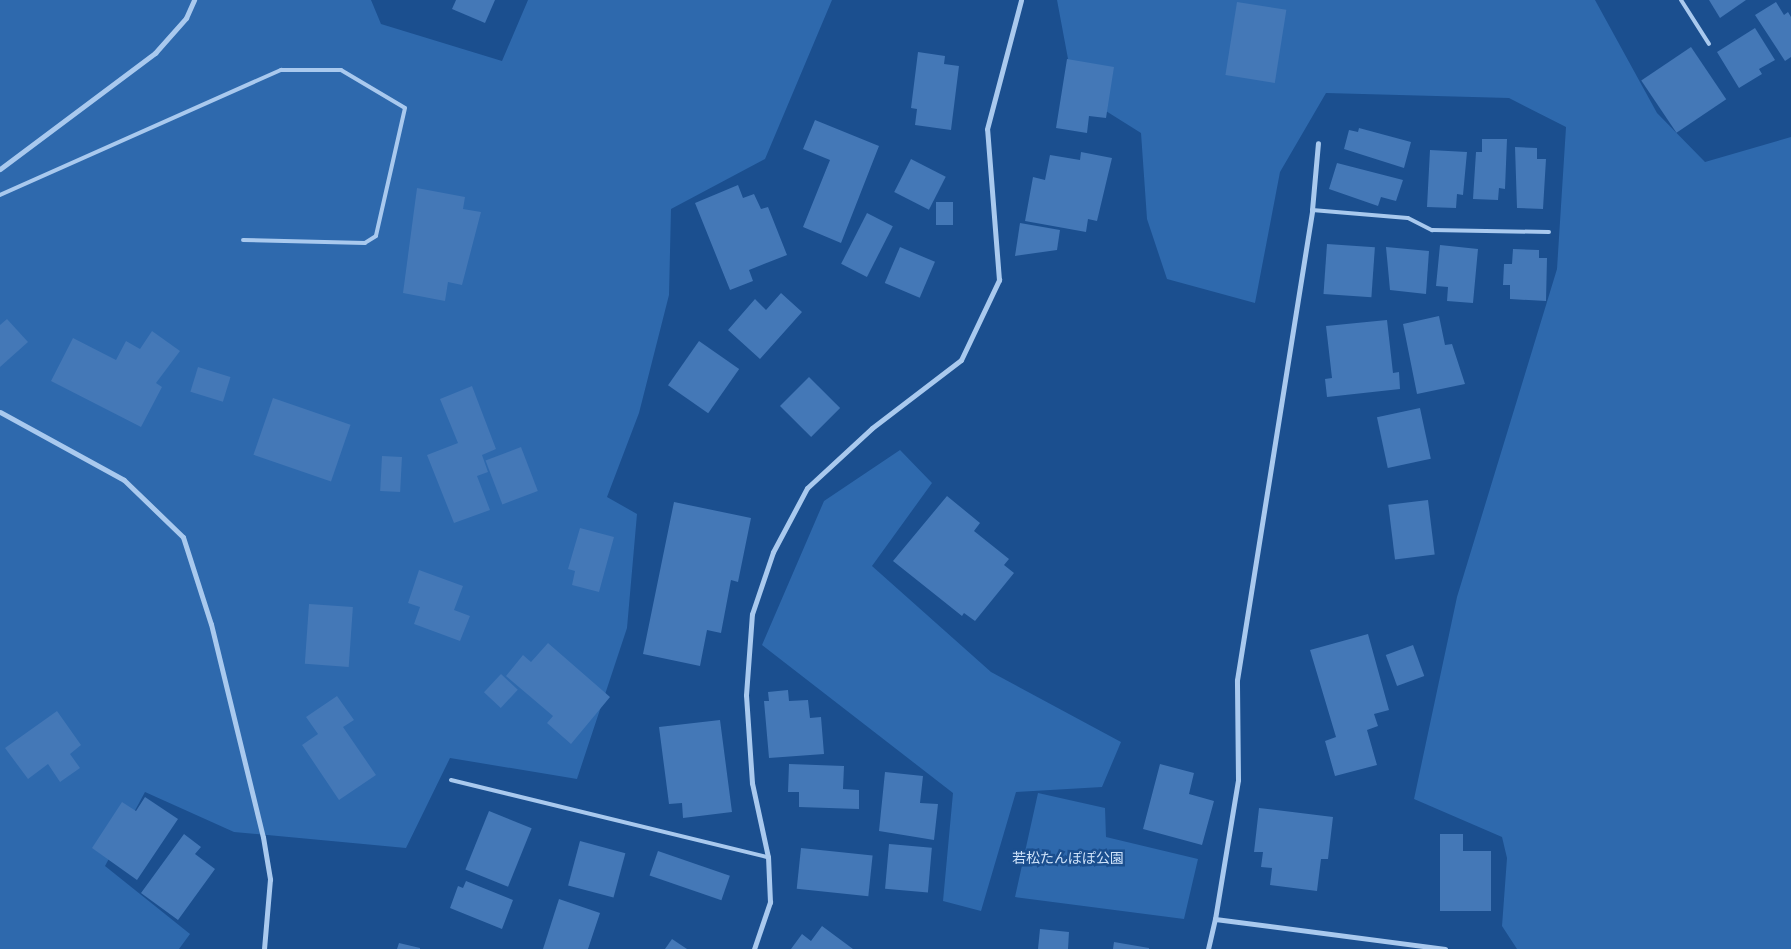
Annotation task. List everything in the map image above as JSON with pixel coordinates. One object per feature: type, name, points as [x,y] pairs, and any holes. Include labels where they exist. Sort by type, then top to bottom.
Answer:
[{"type":"street","points":[[0,169],[155,53],[186,18],[194,0]]},
{"type":"street","points":[[754,949],[770,902],[768,857],[752,783],[746,695],[752,614],[774,552],[806,488],[872,428],[961,360],[999,280],[987,129],[1021,0]]},
{"type":"street","points":[[1208,949],[1238,780],[1237,680],[1312,210],[1318,143]]},
{"type":"street","points":[[0,412],[124,480],[184,537],[211,624],[263,837],[270,879],[264,949]]},
{"type":"street","points":[[1215,918],[1445,949]]},
{"type":"lane","points":[[1681,0],[1709,44]]},
{"type":"lane","points":[[0,195],[281,70],[341,70],[406,108],[376,236],[365,243],[243,240]]},
{"type":"lane","points":[[1312,210],[1408,218],[1432,230],[1549,232]]},
{"type":"lane","points":[[451,780],[768,857]]},
{"type":"green space","points":[[0,0],[371,0],[381,24],[502,61],[528,0],[832,0],[765,159],[671,209],[669,295],[639,413],[607,497],[637,514],[627,628],[577,779],[450,758],[406,848],[234,832],[145,792],[105,866],[190,934],[179,949],[0,949]]},
{"type":"green space","points":[[1057,0],[1595,0],[1657,113],[1705,162],[1791,137],[1791,949],[1517,949],[1502,926],[1507,858],[1502,837],[1414,799],[1457,597],[1557,269],[1566,127],[1509,98],[1326,93],[1280,172],[1255,303],[1167,279],[1147,219],[1141,133],[1074,91]]},
{"type":"green space","points":[[900,450],[932,483],[872,566],[991,672],[1121,742],[1102,787],[1016,792],[981,911],[943,901],[953,793],[762,645],[824,501]]},
{"type":"green space","name":"若松たんぽぽ公園","points":[[1038,793],[1105,808],[1106,837],[1198,859],[1184,919],[1015,897]]},
{"type":"building","points":[[456,0],[495,0],[485,23],[452,9]]},
{"type":"building","points":[[1709,0],[1746,0],[1720,18]]},
{"type":"building","points":[[1237,2],[1286,10],[1275,83],[1225,75]]},
{"type":"building","points":[[1776,2],[1784,15],[1788,12],[1791,17],[1791,57],[1785,61],[1755,15]]},
{"type":"building","points":[[1755,28],[1775,60],[1759,69],[1762,74],[1739,88],[1717,52]]},
{"type":"building","points":[[1691,47],[1726,99],[1676,133],[1641,81]]},
{"type":"building","points":[[918,52],[945,56],[944,64],[959,66],[951,130],[915,125],[917,109],[911,108]]},
{"type":"building","points":[[1067,59],[1114,67],[1106,118],[1089,116],[1087,133],[1056,128]]},
{"type":"building","points":[[815,120],[879,146],[841,243],[803,227],[830,160],[803,149]]},
{"type":"building","points":[[1359,128],[1411,142],[1404,168],[1344,149],[1349,130],[1358,132]]},
{"type":"building","points":[[1482,139],[1507,139],[1505,189],[1499,188],[1498,200],[1473,199],[1476,152],[1482,152]]},
{"type":"building","points":[[1515,147],[1537,148],[1537,159],[1546,159],[1543,209],[1517,208]]},
{"type":"building","points":[[1430,150],[1467,152],[1463,195],[1457,194],[1456,208],[1427,207]]},
{"type":"building","points":[[1081,152],[1112,158],[1097,221],[1088,219],[1086,232],[1025,221],[1033,177],[1045,180],[1050,155],[1080,160]]},
{"type":"building","points":[[911,159],[946,177],[929,210],[894,192]]},
{"type":"building","points":[[1337,163],[1403,180],[1396,201],[1381,197],[1378,206],[1329,189]]},
{"type":"building","points":[[738,185],[743,198],[754,194],[761,209],[768,207],[787,255],[749,270],[753,281],[730,290],[695,203]]},
{"type":"building","points":[[417,188],[465,197],[463,209],[481,212],[462,285],[448,282],[445,301],[403,293]]},
{"type":"building","points":[[936,202],[953,202],[953,225],[936,225]]},
{"type":"building","points":[[867,213],[893,226],[867,277],[841,264]]},
{"type":"building","points":[[1020,223],[1060,230],[1057,250],[1015,256]]},
{"type":"building","points":[[1327,244],[1375,247],[1371,297],[1324,294]]},
{"type":"building","points":[[1440,245],[1478,249],[1473,303],[1447,301],[1448,287],[1436,286]]},
{"type":"building","points":[[900,247],[935,262],[920,298],[885,283]]},
{"type":"building","points":[[1386,247],[1429,251],[1426,294],[1390,290]]},
{"type":"building","points":[[1513,249],[1539,250],[1539,258],[1547,258],[1546,301],[1510,299],[1510,285],[1503,285],[1504,264],[1512,264]]},
{"type":"building","points":[[781,293],[802,312],[760,359],[728,330],[755,299],[766,310]]},
{"type":"building","points":[[1439,316],[1445,345],[1452,344],[1465,384],[1417,394],[1403,324]]},
{"type":"building","points":[[7,319],[28,342],[0,367],[0,325]]},
{"type":"building","points":[[1387,320],[1393,373],[1399,372],[1400,389],[1327,397],[1325,379],[1332,378],[1326,326]]},
{"type":"building","points":[[152,331],[180,351],[156,383],[162,387],[141,427],[51,381],[73,338],[116,360],[126,341],[140,349]]},
{"type":"building","points":[[699,341],[739,369],[708,413],[668,385]]},
{"type":"building","points":[[198,367],[231,377],[223,402],[190,392]]},
{"type":"building","points":[[809,377],[840,408],[811,437],[780,406]]},
{"type":"building","points":[[472,386],[496,449],[482,455],[488,472],[477,476],[490,510],[454,523],[427,455],[458,443],[440,399]]},
{"type":"building","points":[[273,398],[351,425],[331,481],[253,455]]},
{"type":"building","points":[[1420,408],[1431,459],[1388,468],[1377,417]]},
{"type":"building","points":[[521,447],[538,491],[502,504],[486,461]]},
{"type":"building","points":[[382,456],[402,457],[400,492],[380,491]]},
{"type":"building","points":[[947,496],[980,523],[974,531],[1009,559],[1004,565],[1014,573],[975,621],[964,613],[962,616],[893,561]]},
{"type":"building","points":[[1428,500],[1435,555],[1395,559],[1388,505]]},
{"type":"building","points":[[674,502],[751,518],[738,582],[731,580],[721,633],[707,630],[700,666],[643,654]]},
{"type":"building","points":[[580,528],[614,537],[599,592],[572,585],[575,571],[568,569]]},
{"type":"building","points":[[419,570],[463,586],[454,610],[470,616],[460,641],[414,624],[420,607],[408,603]]},
{"type":"building","points":[[309,604],[353,607],[349,667],[305,664]]},
{"type":"building","points":[[1368,634],[1389,710],[1374,714],[1378,726],[1367,730],[1377,765],[1335,776],[1325,741],[1336,737],[1310,650]]},
{"type":"building","points":[[548,643],[610,697],[571,744],[547,723],[553,716],[506,676],[523,655],[531,662]]},
{"type":"building","points":[[1413,645],[1424,676],[1397,686],[1386,655]]},
{"type":"building","points":[[501,674],[518,690],[501,708],[484,692]]},
{"type":"building","points":[[788,690],[789,701],[808,700],[810,718],[821,717],[824,754],[769,758],[764,701],[769,701],[768,692]]},
{"type":"building","points":[[337,696],[354,720],[343,727],[376,775],[339,800],[302,745],[318,734],[306,717]]},
{"type":"building","points":[[57,711],[81,745],[70,754],[80,768],[60,782],[48,764],[28,779],[5,748]]},
{"type":"building","points":[[720,720],[732,812],[683,818],[682,803],[669,804],[659,727]]},
{"type":"building","points":[[789,764],[844,766],[843,789],[859,790],[859,809],[799,807],[799,792],[788,792]]},
{"type":"building","points":[[1160,764],[1194,773],[1189,794],[1214,801],[1202,845],[1143,829]]},
{"type":"building","points":[[885,772],[923,776],[920,803],[938,804],[934,840],[879,831]]},
{"type":"building","points":[[145,797],[178,819],[137,880],[92,848],[122,802],[136,811]]},
{"type":"building","points":[[1259,808],[1333,817],[1328,859],[1321,859],[1317,891],[1270,885],[1272,868],[1261,867],[1263,852],[1254,852]]},
{"type":"building","points":[[489,811],[532,828],[508,887],[465,869]]},
{"type":"building","points":[[184,834],[201,847],[195,854],[215,869],[178,920],[141,893]]},
{"type":"building","points":[[1440,834],[1463,834],[1463,851],[1491,851],[1491,911],[1440,911]]},
{"type":"building","points":[[580,841],[625,853],[613,898],[568,885]]},
{"type":"building","points":[[889,844],[932,848],[928,893],[885,889]]},
{"type":"building","points":[[801,848],[873,856],[868,896],[797,889]]},
{"type":"building","points":[[658,851],[730,876],[721,900],[650,876]]},
{"type":"building","points":[[466,881],[513,900],[502,929],[450,908],[458,886],[463,888]]},
{"type":"building","points":[[559,899],[600,913],[588,949],[543,949]]},
{"type":"building","points":[[822,926],[853,949],[791,949],[802,934],[811,941]]},
{"type":"building","points":[[1040,929],[1069,932],[1068,949],[1038,949]]},
{"type":"building","points":[[672,939],[687,949],[665,949]]},
{"type":"building","points":[[1114,942],[1149,948],[1149,949],[1113,949]]},
{"type":"building","points":[[399,943],[420,948],[420,949],[397,949]]}]
